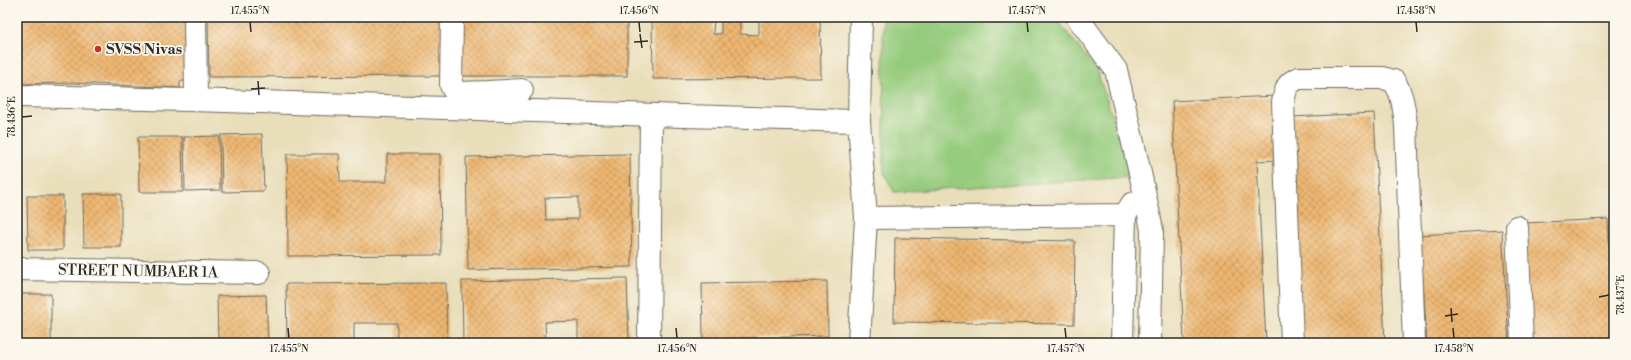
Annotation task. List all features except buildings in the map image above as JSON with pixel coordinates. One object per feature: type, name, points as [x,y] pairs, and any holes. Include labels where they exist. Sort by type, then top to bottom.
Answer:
[{"type":"street","points":[[195,17],[196,99]]},
{"type":"street","points":[[452,17],[451,85],[453,90],[458,93],[651,116],[859,121]]},
{"type":"street","points":[[859,343],[866,218],[859,121],[861,17]]},
{"type":"street","points":[[1077,17],[1116,70],[1143,186],[1152,230],[1150,343]]},
{"type":"street","points":[[1292,343],[1283,102],[1286,89],[1290,82],[1299,78],[1383,78],[1394,81],[1399,89],[1406,125],[1414,343]]},
{"type":"street","points":[[17,96],[196,99],[502,99]]},
{"type":"street","points":[[649,343],[651,116]]},
{"type":"street","points":[[1122,343],[1125,215],[1143,186]]},
{"type":"street","points":[[866,218],[1125,215]]},
{"type":"street","points":[[1517,227],[1522,343]]},
{"type":"street","name":"STREET NUMBAER 1A","points":[[17,269],[259,273]]},
{"type":"green space","points":[[883,17],[1055,17],[1097,71],[1133,177],[894,192],[884,173]]},
{"type":"place","name":"SVSS Nivas","points":[[98,49]]}]
